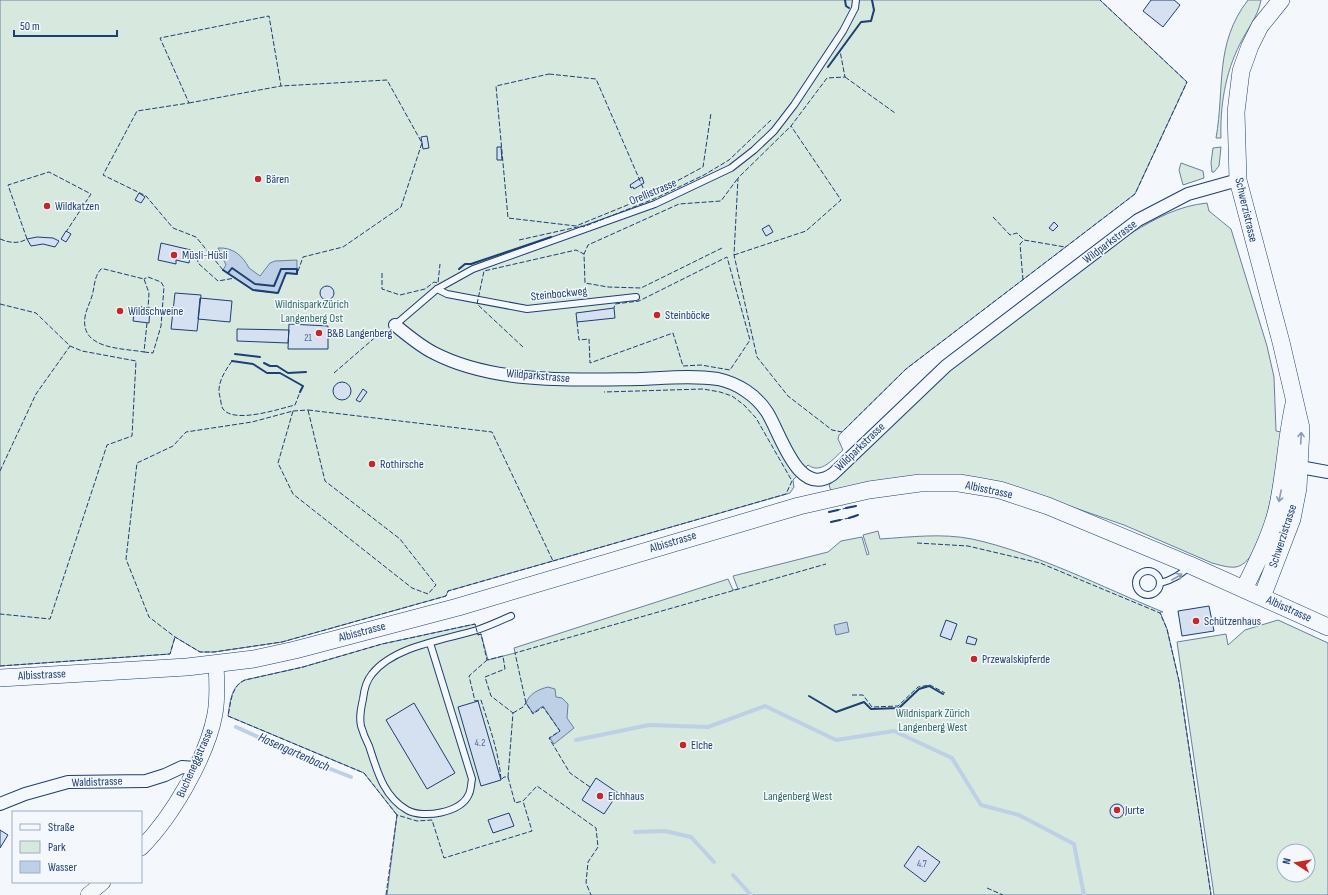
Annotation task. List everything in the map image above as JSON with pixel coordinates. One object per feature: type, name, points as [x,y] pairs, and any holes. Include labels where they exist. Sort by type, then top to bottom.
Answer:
[{"type":"main road","name":"Schwerzistrasse","points":[[1262,597],[1292,519],[1292,467],[1288,427],[1295,402],[1281,342],[1238,180],[1236,112],[1241,72],[1250,46],[1260,26],[1281,0]]},
{"type":"main road","name":"Schwerzistrasse","points":[[1244,589],[1270,531],[1292,467]]},
{"type":"main road","name":"Albisstrasse","points":[[0,678],[216,665],[295,650],[458,607],[799,506],[896,485],[939,482],[1000,490],[1070,514],[1190,565],[1328,627]]},
{"type":"street","name":"Wildparkstrasse","points":[[395,325],[416,342],[441,356],[463,364],[525,377],[562,380],[697,378],[728,382],[751,395],[767,412],[799,470],[810,479],[821,480],[833,474],[946,366],[1138,220],[1188,194],[1238,180]]},
{"type":"street","points":[[1292,467],[1328,472]]},
{"type":"street","name":"Bucheneggstrasse","points":[[142,847],[173,808],[195,768],[206,743],[215,715],[217,692],[216,665]]},
{"type":"street","name":"Waldistrasse","points":[[0,804],[25,794],[68,782],[94,780],[146,781],[165,776],[182,767],[195,768]]},
{"type":"street","points":[[88,895],[102,883]]},
{"type":"lane","name":"Orellistrasse","points":[[395,325],[437,289],[473,269],[655,204],[731,168],[754,150],[774,131],[794,105],[842,31],[855,8],[856,0]]},
{"type":"lane","name":"Steinbockweg","points":[[437,289],[447,294],[527,309],[636,297]]},
{"type":"lane","points":[[1160,582],[1169,581],[1182,574],[1190,565]]},
{"type":"lane","points":[[1146,571],[1154,572],[1160,582],[1158,590],[1147,596],[1140,593],[1135,582],[1139,574],[1146,571]]},
{"type":"lane","points":[[430,643],[472,779],[469,795],[461,804],[439,814],[420,815],[407,810],[392,797],[383,786],[361,725],[361,710],[365,686],[372,674],[386,660],[402,652],[430,643],[492,625],[511,616]]},
{"type":"green space","name":"Wildnispark Zürich Langenberg Ost","points":[[0,0],[1100,0],[1187,82],[1135,194],[906,369],[839,435],[838,439],[843,450],[822,467],[813,468],[808,465],[793,480],[794,487],[790,493],[448,591],[446,596],[282,642],[214,652],[200,652],[175,637],[170,654],[0,666]]},
{"type":"green space","points":[[1248,0],[1261,0],[1260,6],[1240,44],[1227,78],[1221,114],[1221,138],[1216,138],[1225,50],[1237,17]]},
{"type":"green space","points":[[1221,147],[1219,166],[1214,172],[1212,172],[1211,163],[1213,148]]},
{"type":"green space","points":[[1181,163],[1203,171],[1204,178],[1183,185],[1179,170]]},
{"type":"green space","points":[[1207,203],[1209,211],[1231,229],[1267,346],[1274,377],[1276,431],[1281,432],[1269,507],[1256,547],[1247,561],[1236,567],[1227,567],[1212,563],[1124,525],[1015,487],[831,491],[829,485],[948,372],[1131,233],[1177,210]]},
{"type":"green space","name":"Wildnispark Zürich Langenberg West","points":[[878,531],[880,539],[949,536],[972,539],[996,545],[1069,571],[1163,612],[1160,612],[1167,629],[1179,681],[1211,895],[387,895],[397,815],[364,773],[228,716],[234,690],[245,680],[303,667],[382,644],[475,624],[478,635],[481,634],[488,660],[515,653],[514,648],[728,579],[733,590],[738,589],[733,576],[828,552],[841,541],[862,537],[867,555],[869,554],[863,535]]},
{"type":"green space","points":[[1278,620],[1328,643],[1328,895],[1214,895],[1177,642],[1226,634],[1228,645],[1245,630]]},
{"type":"water","points":[[218,248],[228,249],[237,253],[241,256],[249,268],[260,276],[270,263],[275,261],[297,260],[297,274],[286,273],[278,293],[253,290],[223,270],[226,265]]},
{"type":"water","points":[[847,622],[849,632],[836,635],[834,625]]},
{"type":"water","points":[[548,687],[555,689],[556,697],[562,698],[568,704],[567,718],[574,728],[554,744],[550,738],[560,731],[543,706],[533,713],[526,703],[529,697],[535,692]]},
{"type":"building","points":[[1151,0],[1174,0],[1180,5],[1163,27],[1143,11]]},
{"type":"building","points":[[427,136],[429,148],[423,149],[421,137]]},
{"type":"building","points":[[497,147],[501,147],[502,160],[497,160]]},
{"type":"building","points":[[642,177],[644,183],[634,189],[633,187],[631,188],[630,185]]},
{"type":"building","points":[[139,193],[145,197],[141,203],[135,200]]},
{"type":"building","points":[[1054,222],[1058,226],[1053,231],[1049,228]]},
{"type":"building","points":[[769,225],[773,232],[766,236],[762,229]]},
{"type":"building","points":[[66,231],[71,234],[66,242],[61,239]]},
{"type":"building","points":[[37,237],[53,238],[59,241],[55,247],[43,244],[31,246],[27,239]]},
{"type":"building","name":"Müsli-Hüsli","points":[[161,243],[191,250],[189,263],[176,260],[176,264],[158,260]]},
{"type":"building","points":[[327,286],[332,288],[334,293],[332,298],[327,300],[322,298],[320,293],[322,288]]},
{"type":"building","points":[[175,293],[201,295],[197,331],[171,329]]},
{"type":"building","points":[[200,298],[232,301],[230,322],[198,319]]},
{"type":"building","points":[[324,299],[330,300],[329,308],[323,308]]},
{"type":"building","points":[[135,306],[150,308],[149,323],[133,321]]},
{"type":"building","points":[[614,308],[615,318],[577,322],[576,313]]},
{"type":"building","points":[[289,324],[328,326],[328,349],[288,349]]},
{"type":"building","points":[[237,329],[289,330],[288,343],[237,341]]},
{"type":"building","points":[[338,382],[346,382],[351,387],[349,398],[346,400],[338,400],[333,395],[333,387]]},
{"type":"building","points":[[363,389],[367,392],[360,402],[356,400]]},
{"type":"building","name":"Schützenhaus","points":[[1209,606],[1214,631],[1182,636],[1178,611]]},
{"type":"building","points":[[946,620],[957,624],[951,640],[940,636]]},
{"type":"building","points":[[968,636],[977,639],[975,645],[966,643]]},
{"type":"building","points":[[478,701],[501,780],[481,786],[458,707]]},
{"type":"building","points":[[414,703],[455,773],[427,789],[386,720]]},
{"type":"building","name":"Elchhaus","points":[[596,778],[618,793],[604,814],[582,800]]},
{"type":"building","name":"Jurte","points":[[1117,804],[1122,806],[1124,811],[1122,816],[1117,818],[1112,816],[1110,811],[1112,806]]},
{"type":"building","points":[[509,813],[514,826],[493,833],[488,820]]},
{"type":"building","points":[[0,830],[8,835],[0,848]]},
{"type":"building","points":[[918,846],[940,862],[925,882],[904,866]]},
{"type":"waterway","points":[[576,740],[649,725],[708,727],[765,706],[836,740],[894,731],[952,758],[981,805],[1019,815],[1074,844],[1084,895]]},
{"type":"waterway","name":"Hasengartenbach","points":[[236,727],[318,764],[351,777]]},
{"type":"waterway","name":"Hasengartenbach","points":[[635,832],[665,831],[691,837],[714,862]]},
{"type":"waterway","points":[[733,875],[751,895]]},
{"type":"fence","points":[[872,0],[874,10],[871,21],[861,22],[840,51],[845,77],[827,78],[791,126],[738,178],[734,255],[757,357],[788,396],[832,430],[842,432],[906,369],[1135,194],[1187,82],[1100,0]]},
{"type":"fence","points":[[223,270],[196,237],[173,228],[146,196],[103,175],[137,111],[189,103],[160,38],[269,16],[281,86],[387,80],[422,143],[401,207],[343,247],[303,257],[297,274]]},
{"type":"fence","points":[[828,67],[840,51]]},
{"type":"fence","points":[[549,74],[596,79],[647,197],[576,226],[508,218],[496,86],[549,74]]},
{"type":"fence","points":[[845,77],[895,113]]},
{"type":"fence","points":[[189,103],[281,86]]},
{"type":"fence","points":[[647,197],[703,167],[711,113]]},
{"type":"fence","points":[[519,240],[583,227],[654,199],[704,175],[729,160],[771,120]]},
{"type":"fence","points":[[734,255],[806,231],[841,200],[791,126]]},
{"type":"fence","points":[[0,239],[14,242],[20,242],[27,239],[8,185],[49,172],[91,194],[66,232]]},
{"type":"fence","points":[[722,248],[641,288],[608,287],[585,283],[584,254],[588,245],[679,204],[721,201],[738,178]]},
{"type":"fence","points":[[993,217],[1010,235],[1017,233],[1024,240]]},
{"type":"fence","points":[[1023,280],[1020,244],[1024,240],[1065,247]]},
{"type":"fence","points":[[523,347],[477,304],[484,271],[576,250],[584,254]]},
{"type":"fence","points":[[193,251],[199,264],[218,281],[235,278],[253,290],[278,293],[286,274]]},
{"type":"fence","points":[[577,322],[579,340],[589,339],[590,363],[673,333],[683,366],[701,365],[730,370],[750,340],[727,257],[639,301],[615,304],[614,308]]},
{"type":"fence","points":[[382,273],[382,289],[400,295],[425,289],[434,282],[438,283],[440,264]]},
{"type":"fence","points":[[147,323],[144,352],[115,348],[96,342],[89,336],[85,328],[85,317],[95,280],[101,269],[144,279],[149,293],[148,308]]},
{"type":"fence","points":[[144,279],[148,277],[161,282],[164,287],[161,326],[153,353],[144,352]]},
{"type":"fence","points":[[0,304],[36,313],[70,346],[82,351],[136,361],[132,436],[107,445],[50,619],[0,614]]},
{"type":"fence","points":[[334,373],[379,334]]},
{"type":"fence","points":[[0,471],[36,394],[70,346]]},
{"type":"fence","points":[[232,361],[224,373],[219,387],[223,409],[229,413],[237,415],[257,414],[295,405],[300,392]]},
{"type":"fence","points":[[553,561],[786,494],[792,481],[756,418],[744,405],[732,396],[703,389],[604,392]]},
{"type":"fence","points":[[308,410],[492,432],[553,561],[448,591],[446,596],[282,642],[214,652],[200,652],[175,637],[149,617],[126,559],[137,463],[173,446],[186,432],[252,422],[293,411],[278,463],[293,494],[412,588],[428,594],[436,585],[400,539],[325,481],[308,410]]},
{"type":"fence","points":[[293,411],[308,410]]},
{"type":"fence","points":[[829,512],[856,506]]},
{"type":"fence","points":[[831,522],[858,516]]},
{"type":"fence","points":[[917,543],[968,546],[1040,563],[1160,613],[1167,629],[1179,681],[1211,895]]},
{"type":"fence","points":[[590,787],[570,773],[549,738],[560,731],[543,707],[533,714],[526,703],[515,653],[826,564]]},
{"type":"fence","points":[[397,815],[364,773],[228,716],[234,690],[245,680],[303,667],[382,644],[475,624],[478,635],[481,634],[487,660],[503,656],[505,669],[485,677],[491,696],[513,713],[508,777],[504,777],[501,780],[496,749],[490,729],[481,700],[475,701],[469,676],[487,660]]},
{"type":"fence","points":[[0,666],[170,654],[175,637]]},
{"type":"fence","points":[[852,695],[863,695],[872,707],[898,706],[918,687],[930,685],[945,693]]},
{"type":"fence","points":[[513,713],[523,707],[526,703]]},
{"type":"fence","points":[[508,777],[515,803],[523,801]]},
{"type":"fence","points":[[386,895],[397,815],[417,821],[432,820],[444,858],[532,831],[523,801],[537,786],[596,828],[598,847],[588,862],[586,883],[591,895]]},
{"type":"fence","points":[[987,888],[1003,895]]},
{"type":"wall","points":[[845,0],[846,6],[849,8]]},
{"type":"wall","points":[[828,67],[861,22],[871,21],[874,10],[872,0]]},
{"type":"wall","points":[[459,269],[465,264],[471,264],[551,237]]},
{"type":"wall","points":[[228,273],[232,268],[255,284],[274,286],[281,269],[297,269],[297,274]]},
{"type":"wall","points":[[223,270],[253,290],[278,293],[286,273],[297,274]]},
{"type":"wall","points":[[235,354],[260,357]]},
{"type":"wall","points":[[232,361],[253,364],[267,373],[280,373],[303,386],[300,392]]},
{"type":"wall","points":[[264,363],[270,366],[277,366],[288,373],[306,372]]},
{"type":"wall","points":[[846,508],[856,506]]},
{"type":"wall","points":[[829,512],[838,510]]},
{"type":"wall","points":[[849,518],[858,515]]},
{"type":"wall","points":[[831,522],[840,520]]},
{"type":"wall","points":[[809,696],[836,712],[864,702],[871,709],[899,708],[919,689],[929,686],[943,694]]},
{"type":"place","name":"Bären","points":[[258,179]]},
{"type":"place","name":"Wildkatzen","points":[[47,206]]},
{"type":"place","name":"Müsli-Hüsli","points":[[174,255]]},
{"type":"place","name":"Wildschweine","points":[[120,311]]},
{"type":"place","name":"Steinböcke","points":[[657,315]]},
{"type":"place","name":"B&B Langenberg","points":[[319,333]]},
{"type":"place","name":"Rothirsche","points":[[372,464]]},
{"type":"place","name":"Schützenhaus","points":[[1196,621]]},
{"type":"place","name":"Przewalskipferde","points":[[974,659]]},
{"type":"place","name":"Elche","points":[[683,745]]},
{"type":"place","name":"Elchhaus","points":[[600,796]]},
{"type":"place","name":"Jurte","points":[[1117,810]]},
{"type":"park label","name":"Langenberg West","points":[[798,796]]}]
